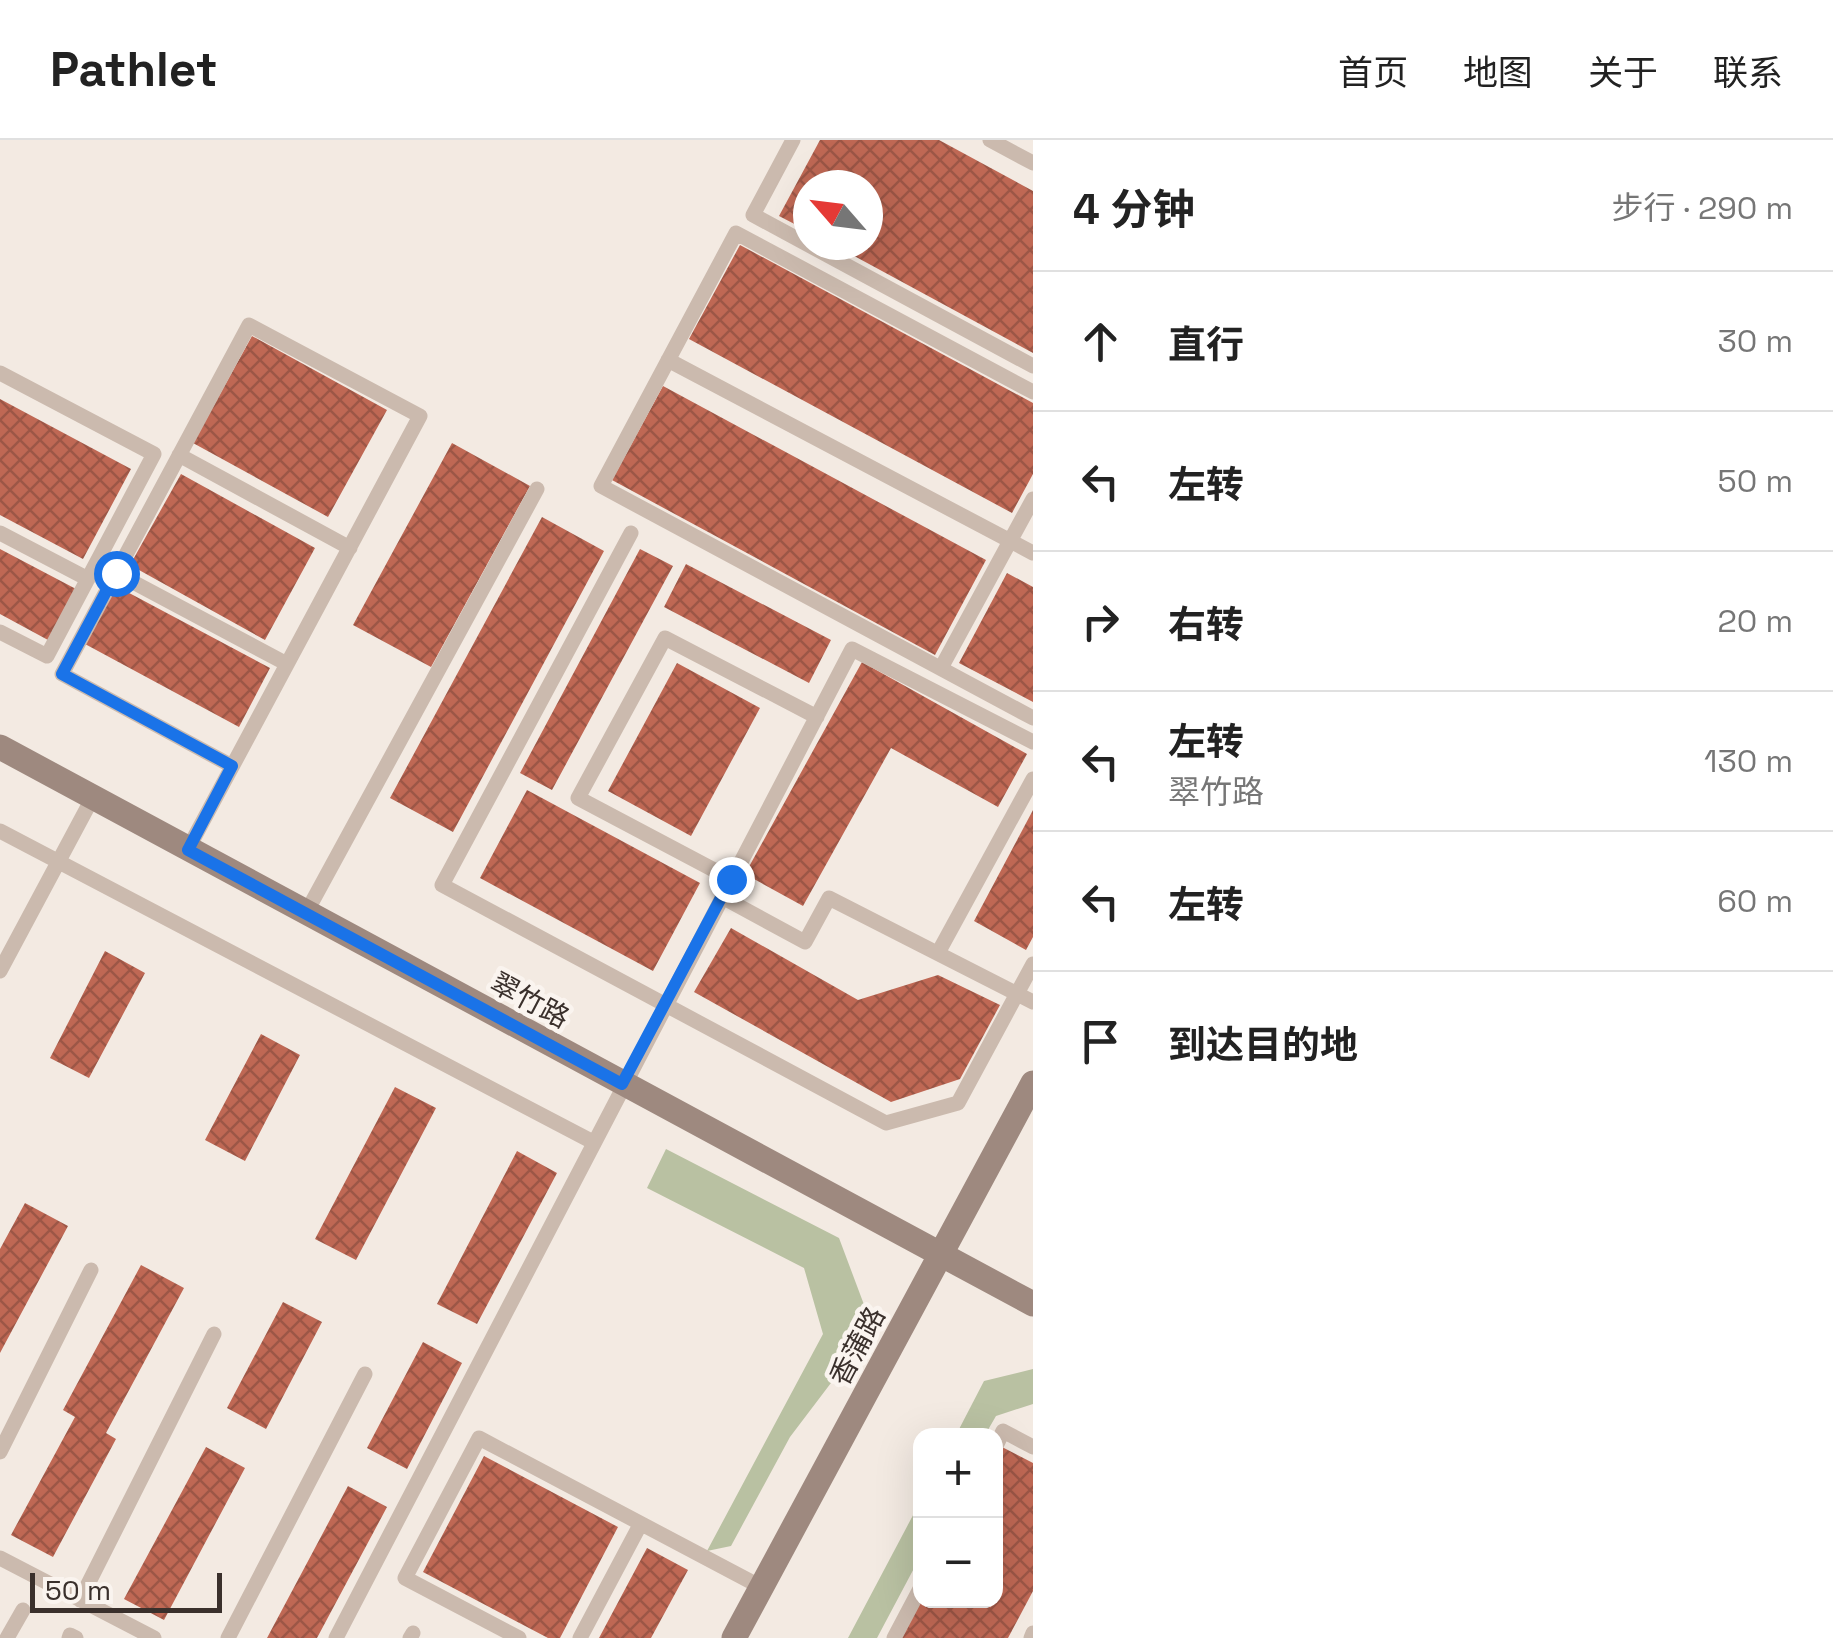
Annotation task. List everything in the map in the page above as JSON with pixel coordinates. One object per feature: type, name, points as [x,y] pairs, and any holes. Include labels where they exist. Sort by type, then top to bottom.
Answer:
[{"type":"street","name":"翠竹路","points":[[0,747],[1033,1304]]},
{"type":"street","name":"香蒲路","points":[[734,1638],[1033,1083]]},
{"type":"lane","points":[[793,140],[753,216],[1033,366]]},
{"type":"lane","points":[[990,140],[1033,163]]},
{"type":"lane","points":[[1033,392],[736,233],[601,486],[1033,718]]},
{"type":"lane","points":[[188,850],[420,416],[249,325],[62,674],[232,766]]},
{"type":"lane","points":[[668,360],[1033,554]]},
{"type":"lane","points":[[0,373],[154,454],[47,656],[0,632]]},
{"type":"lane","points":[[179,455],[350,548]]},
{"type":"lane","points":[[306,913],[536,488]]},
{"type":"lane","points":[[941,668],[1033,499]]},
{"type":"lane","points":[[0,533],[88,579]]},
{"type":"lane","points":[[631,534],[442,885],[886,1124],[958,1103],[1033,964]]},
{"type":"lane","points":[[116,573],[288,664]]},
{"type":"lane","points":[[731,879],[578,798],[665,638],[816,716]]},
{"type":"lane","points":[[336,1638],[852,649],[1033,742]]},
{"type":"lane","points":[[938,953],[1033,779]]},
{"type":"lane","points":[[0,971],[92,797]]},
{"type":"lane","points":[[0,831],[592,1142]]},
{"type":"lane","points":[[722,897],[805,942],[829,898],[1033,1002]]},
{"type":"lane","points":[[0,1452],[92,1270]]},
{"type":"lane","points":[[80,1600],[214,1334]]},
{"type":"lane","points":[[228,1638],[366,1374]]},
{"type":"lane","points":[[1003,1431],[1033,1447]]},
{"type":"lane","points":[[520,1638],[406,1578],[479,1438],[761,1587]]},
{"type":"lane","points":[[580,1638],[640,1525]]},
{"type":"lane","points":[[0,1558],[154,1638]]},
{"type":"lane","points":[[894,1638],[913,1601]]},
{"type":"lane","points":[[7,1638],[22,1610]]},
{"type":"green space","points":[[666,1149],[839,1238],[869,1318],[837,1375],[790,1437],[731,1546],[707,1551],[823,1334],[804,1268],[647,1188]]},
{"type":"green space","points":[[1033,1369],[1033,1404],[996,1416],[989,1428],[960,1428],[984,1381]]},
{"type":"green space","points":[[913,1515],[913,1570],[877,1638],[848,1638]]},
{"type":"building","points":[[820,140],[939,140],[1033,191],[1033,353],[862,260],[883,260],[883,170],[804,170]]},
{"type":"building","points":[[793,190],[793,223],[779,216]]},
{"type":"building","points":[[740,245],[1033,403],[1033,474],[1012,513],[689,339]]},
{"type":"building","points":[[252,336],[387,410],[328,517],[193,443]]},
{"type":"building","points":[[663,386],[986,560],[935,655],[612,480]]},
{"type":"building","points":[[0,399],[131,469],[83,559],[0,515]]},
{"type":"building","points":[[452,443],[530,486],[431,667],[353,625]]},
{"type":"building","points":[[181,474],[315,548],[265,640],[130,565]]},
{"type":"building","points":[[542,517],[604,551],[453,832],[390,798]]},
{"type":"building","points":[[0,549],[76,589],[48,640],[0,614]]},
{"type":"building","points":[[640,549],[673,566],[552,790],[520,773]]},
{"type":"building","points":[[686,564],[831,640],[809,683],[664,607]]},
{"type":"building","points":[[1007,573],[1033,587],[1033,702],[959,663]]},
{"type":"building","points":[[116,586],[270,668],[239,727],[85,644]]},
{"type":"building","points":[[862,662],[1027,754],[998,807],[891,748],[803,906],[745,874]]},
{"type":"building","points":[[677,663],[760,708],[691,836],[608,791]]},
{"type":"building","points":[[527,790],[700,883],[653,971],[480,878]]},
{"type":"building","points":[[1033,810],[1033,937],[1026,950],[974,921]]},
{"type":"building","points":[[731,928],[858,1000],[938,975],[1000,1005],[960,1079],[891,1102],[694,992]]},
{"type":"building","points":[[105,951],[145,973],[89,1078],[50,1058]]},
{"type":"building","points":[[261,1034],[300,1055],[245,1161],[205,1140]]},
{"type":"building","points":[[395,1087],[436,1108],[356,1260],[315,1239]]},
{"type":"building","points":[[517,1151],[557,1173],[477,1324],[437,1304]]},
{"type":"building","points":[[25,1203],[68,1226],[0,1353],[0,1249]]},
{"type":"building","points":[[141,1265],[184,1288],[106,1433],[116,1439],[53,1557],[11,1535],[75,1417],[63,1410]]},
{"type":"building","points":[[283,1302],[322,1322],[266,1429],[227,1408]]},
{"type":"building","points":[[423,1342],[462,1363],[407,1469],[367,1448]]},
{"type":"building","points":[[206,1447],[245,1468],[164,1620],[124,1599]]},
{"type":"building","points":[[1003,1448],[1033,1463],[1033,1591],[1008,1638],[901,1638],[917,1608],[1003,1608]]},
{"type":"building","points":[[484,1456],[618,1527],[560,1638],[548,1638],[423,1572]]},
{"type":"building","points":[[348,1486],[387,1507],[317,1638],[267,1638]]},
{"type":"building","points":[[647,1548],[688,1570],[651,1638],[599,1638]]},
{"type":"route","points":[[116,573],[62,674],[232,766],[188,850],[622,1084],[731,879]]}]
